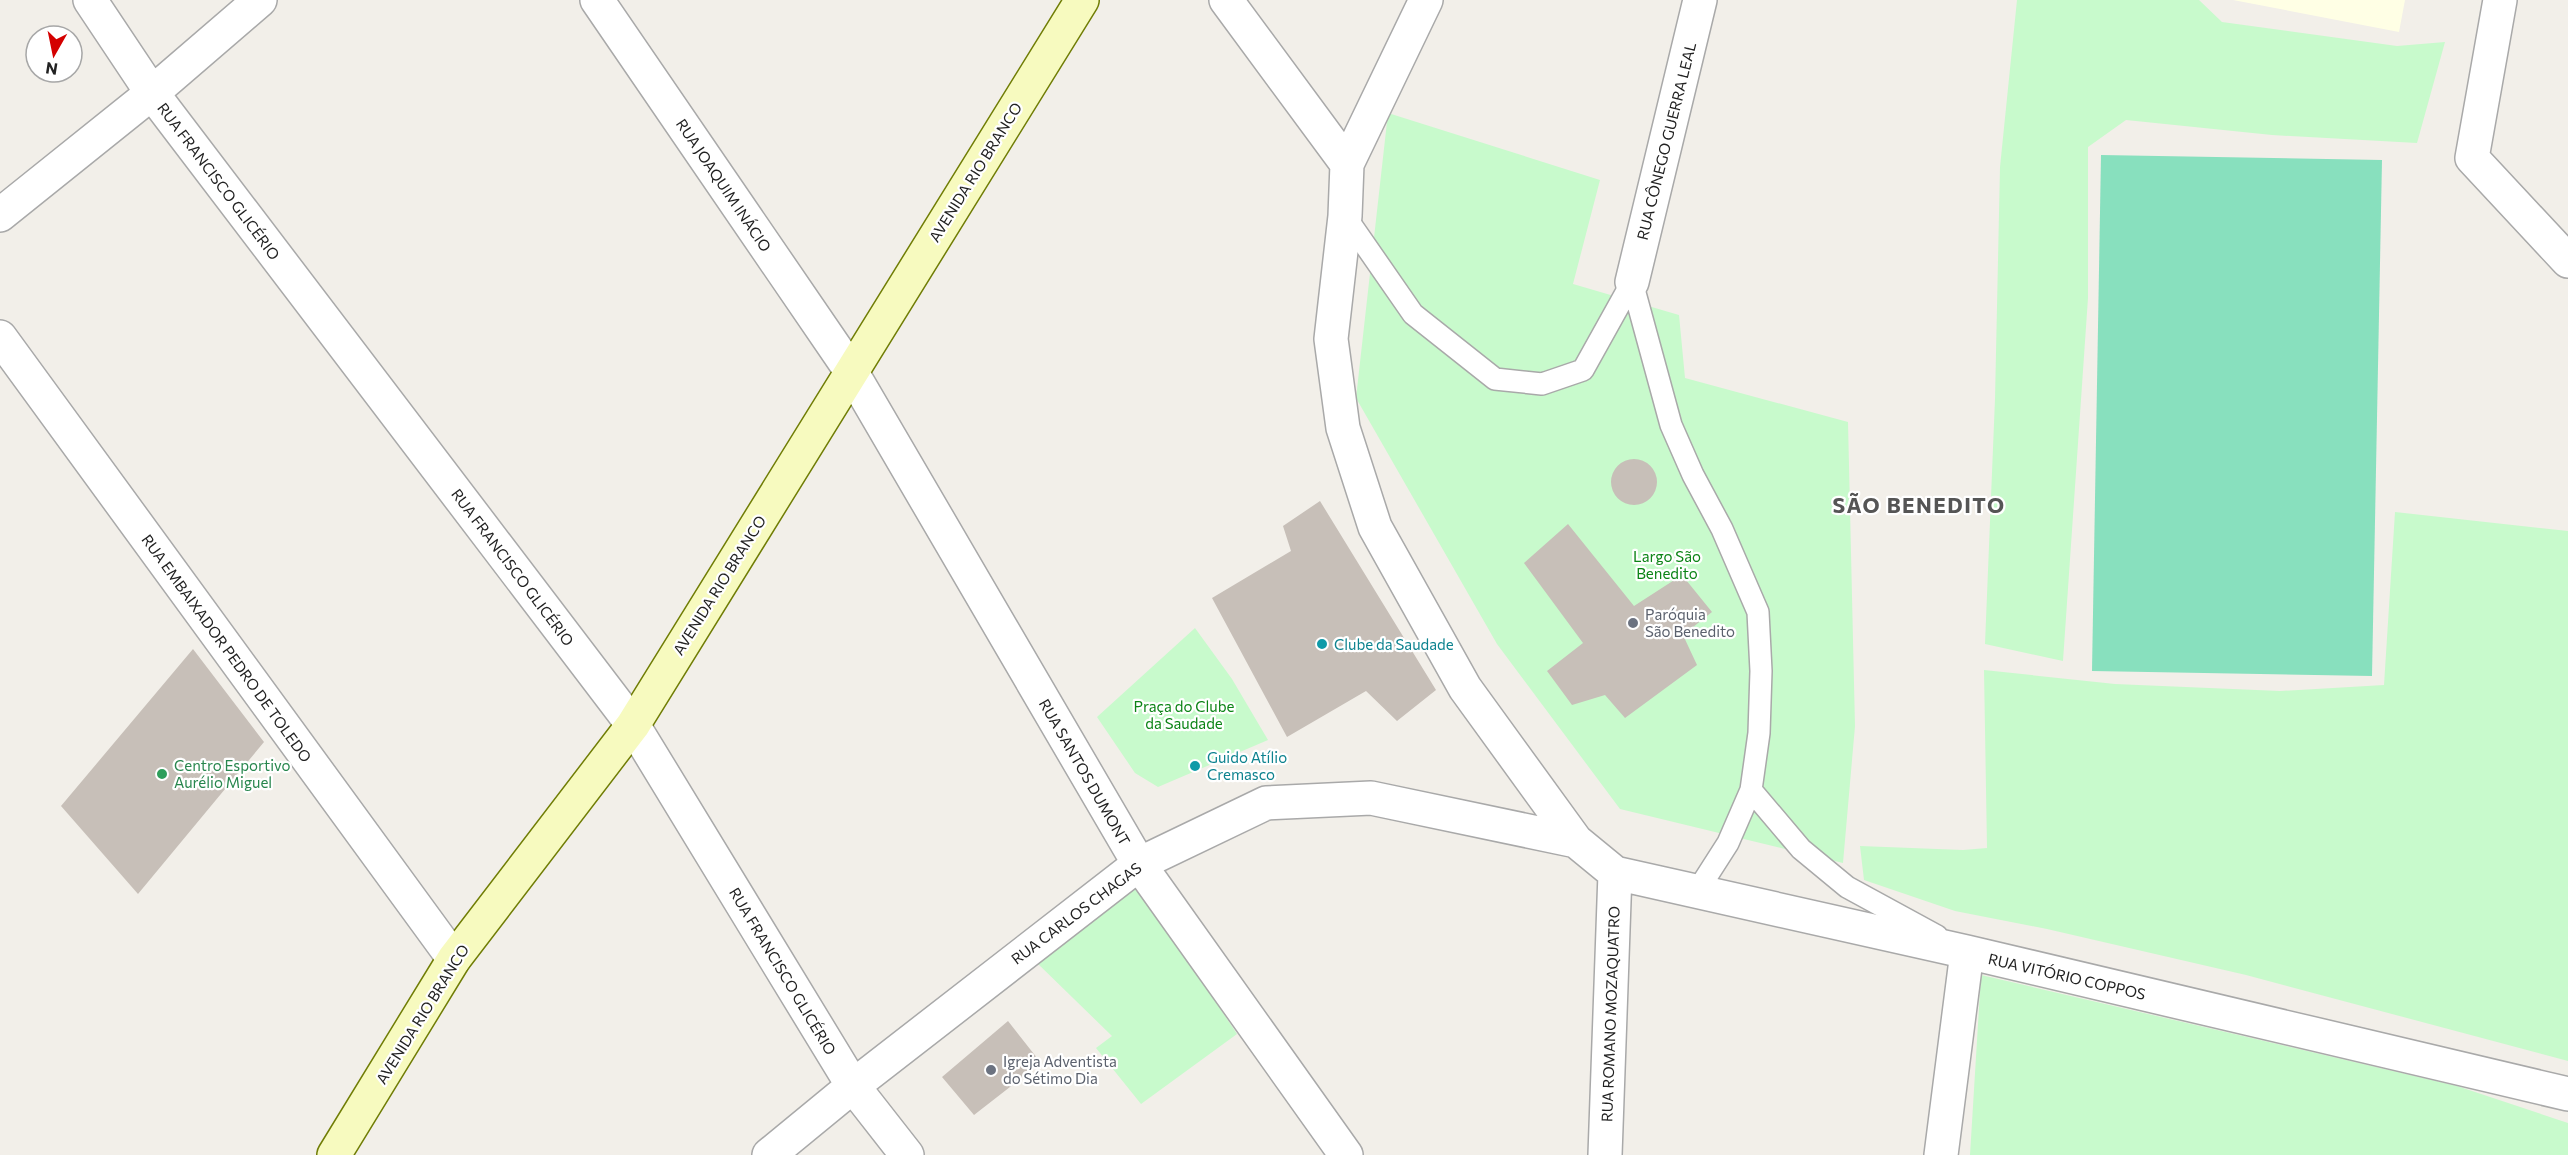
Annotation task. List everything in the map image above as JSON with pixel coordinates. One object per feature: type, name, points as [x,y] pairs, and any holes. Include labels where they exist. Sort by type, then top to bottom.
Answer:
[{"type":"main road","name":"AVENIDA RIO BRANCO","points":[[334,1155],[454,959],[633,725],[1082,0]]},
{"type":"street","name":"RUA FRANCISCO GLICÉRIO","points":[[90,0],[152,93],[633,725],[853,1086],[907,1155]]},
{"type":"street","points":[[0,215],[152,93],[260,0]]},
{"type":"street","name":"RUA JOAQUIM INÁCIO","points":[[597,0],[851,371]]},
{"type":"street","points":[[1226,0],[1347,164]]},
{"type":"street","points":[[1426,0],[1347,164],[1345,216],[1332,339],[1343,428],[1375,527],[1465,688],[1576,841]]},
{"type":"street","name":"RUA CÔNEGO GUERRA LEAL","points":[[1632,282],[1700,0]]},
{"type":"street","points":[[2500,0],[2472,158],[2568,261]]},
{"type":"street","name":"RUA EMBAIXADOR PEDRO DE TOLEDO","points":[[0,337],[454,959]]},
{"type":"street","name":"RUA SANTOS DUMONT","points":[[851,371],[1139,864],[1346,1155]]},
{"type":"street","name":"RUA CARLOS CHAGAS","points":[[769,1155],[853,1086],[1139,864],[1266,803],[1371,798],[1576,841]]},
{"type":"street","name":"RUA VITÓRIO COPPOS","points":[[1576,841],[1615,873],[1967,952],[2568,1094]]},
{"type":"street","name":"RUA ROMANO MOZAQUATRO","points":[[1605,1155],[1615,873]]},
{"type":"street","points":[[1941,1155],[1967,952]]},
{"type":"lane","points":[[1345,216],[1413,314],[1495,379],[1542,384],[1583,370],[1632,282]]},
{"type":"lane","points":[[1632,282],[1671,425],[1693,475],[1722,530],[1758,612],[1761,671],[1759,732],[1751,790],[1728,843],[1696,893]]},
{"type":"lane","points":[[1751,790],[1801,849],[1846,887],[1967,952]]},
{"type":"shaded area","points":[[2233,0],[2405,0],[2399,32]]},
{"type":"green space","points":[[2017,0],[2199,0],[2222,22],[2397,46],[2445,42],[2417,143],[2272,135],[2126,120],[2088,147],[2088,298],[2063,661],[1985,644],[1995,399],[2000,167]]},
{"type":"green space","name":"Largo São Benedito","points":[[1388,113],[1600,180],[1573,284],[1679,315],[1685,378],[1848,422],[1855,726],[1843,863],[1620,809],[1497,644],[1356,398]]},
{"type":"green space","points":[[2101,155],[2382,160],[2372,676],[2092,671]]},
{"type":"green space","points":[[2395,512],[2568,531],[2568,1061],[2246,975],[2047,929],[1955,911],[1864,880],[1860,846],[1963,850],[1987,848],[1984,670],[2115,684],[2280,691],[2384,685]]},
{"type":"green space","name":"Praça do Clube da Saudade","points":[[1195,628],[1232,679],[1268,740],[1158,787],[1135,773],[1097,717]]},
{"type":"green space","points":[[1139,886],[1237,1034],[1141,1104],[1096,1048],[1112,1036],[1035,961]]},
{"type":"green space","points":[[1981,975],[2457,1086],[2568,1123],[2568,1155],[1970,1155]]},
{"type":"building","points":[[1634,459],[1650,466],[1657,482],[1650,498],[1634,505],[1618,498],[1611,482],[1618,466]]},
{"type":"building","name":"Clube da Saudade","points":[[1320,501],[1436,690],[1397,721],[1366,691],[1287,737],[1212,598],[1291,551],[1283,526]]},
{"type":"building","name":"Paróquia São Benedito","points":[[1568,524],[1634,606],[1682,575],[1712,612],[1683,635],[1697,665],[1625,718],[1605,695],[1572,705],[1547,671],[1583,643],[1524,563]]},
{"type":"building","name":"Centro Esportivo Aurélio Miguel","points":[[193,649],[264,742],[138,894],[61,806]]},
{"type":"building","name":"Igreja Adventista do Sétimo Dia","points":[[1008,1021],[1041,1063],[974,1115],[942,1077]]},
{"type":"place","name":"Paróquia São Benedito","points":[[1633,623]]},
{"type":"place","name":"Clube da Saudade","points":[[1322,644]]},
{"type":"place","name":"Guido Atílio Cremasco","points":[[1195,766]]},
{"type":"place","name":"Centro Esportivo Aurélio Miguel","points":[[162,774]]},
{"type":"place","name":"Igreja Adventista do Sétimo Dia","points":[[991,1070]]},
{"type":"district","name":"SÃO BENEDITO","points":[[1919,504]]}]
